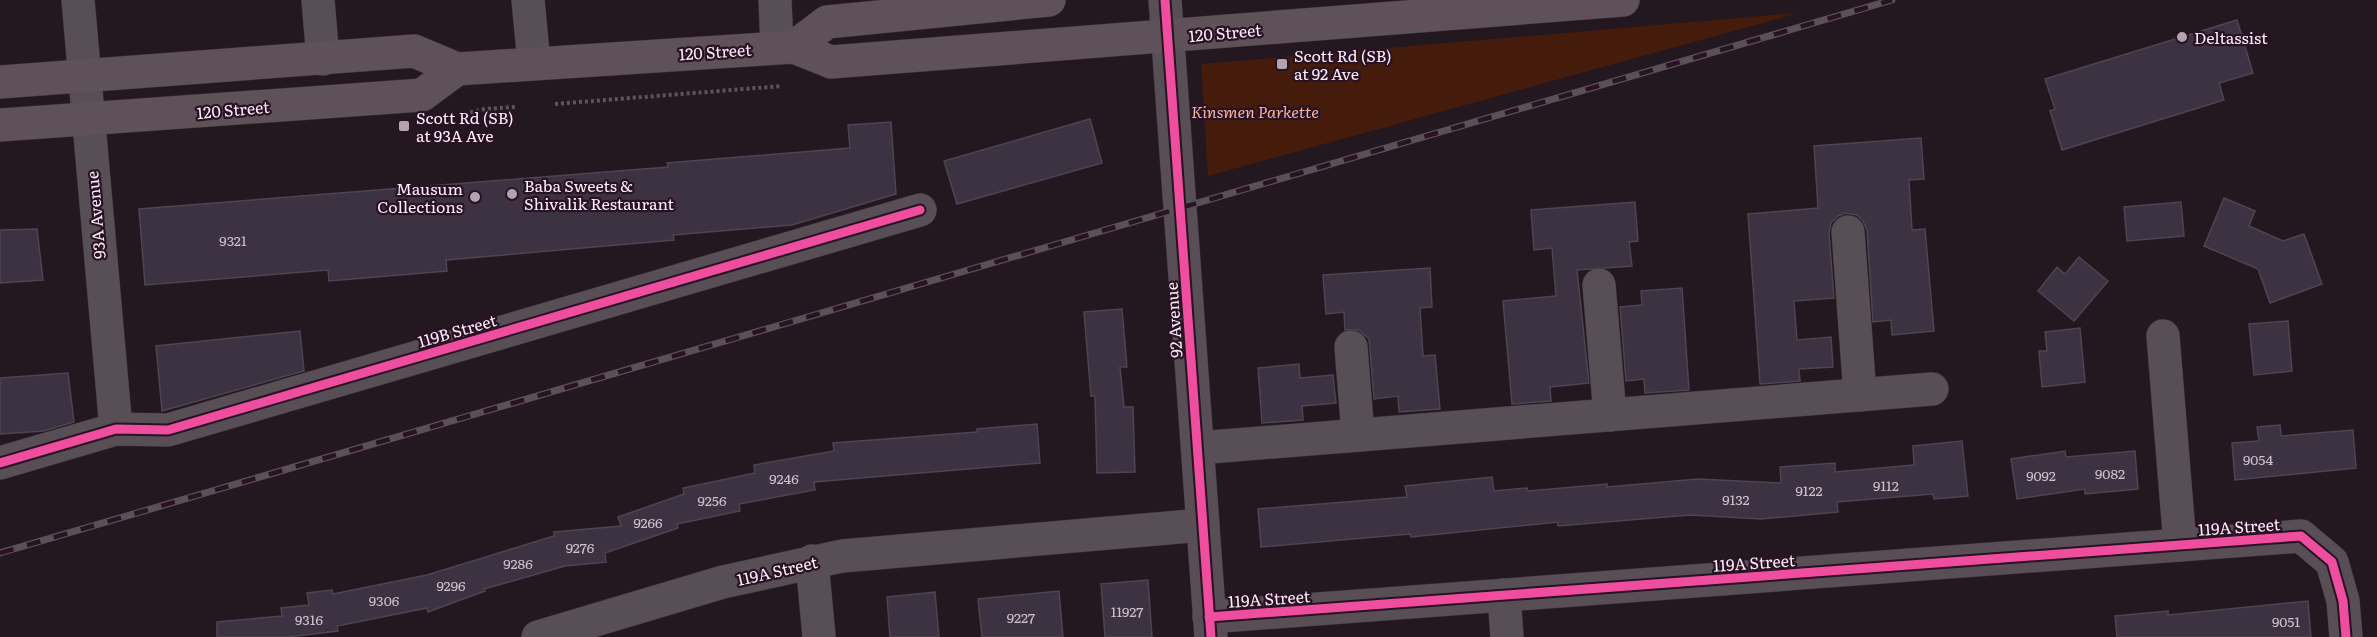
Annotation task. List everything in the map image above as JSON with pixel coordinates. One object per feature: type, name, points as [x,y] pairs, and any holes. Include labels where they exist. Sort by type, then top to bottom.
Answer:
[{"type":"main road","points":[[785,47],[827,22],[950,4],[1049,0]]},
{"type":"main road","name":"120 Street","points":[[0,82],[414,51],[457,69],[785,47],[831,62],[1623,0]]},
{"type":"main road","name":"120 Street","points":[[0,125],[422,95],[457,69]]},
{"type":"street","name":"93A Avenue","points":[[78,0],[116,429]]},
{"type":"street","points":[[318,0],[323,59]]},
{"type":"street","points":[[528,0],[534,63]]},
{"type":"street","points":[[775,0],[785,47]]},
{"type":"street","name":"92 Avenue","points":[[1165,0],[1210,627]]},
{"type":"street","name":"119B Street","points":[[0,463],[116,429],[168,430],[920,210]]},
{"type":"street","points":[[1848,232],[1860,395]]},
{"type":"street","points":[[1599,285],[1610,415]]},
{"type":"street","name":"119A Street","points":[[2163,336],[2180,545]]},
{"type":"street","points":[[1351,347],[1358,435]]},
{"type":"street","points":[[1198,448],[1932,389]]},
{"type":"street","name":"119A Street","points":[[538,637],[723,582],[812,561],[842,556],[1203,525]]},
{"type":"street","name":"119A Street","points":[[1210,627],[1504,595],[2301,536],[2332,562],[2343,601],[2346,637]]},
{"type":"street","points":[[812,561],[819,637]]},
{"type":"street","points":[[1504,595],[1507,637]]},
{"type":"path","points":[[555,104],[782,86]]},
{"type":"green space","name":"Kinsmen Parkette","points":[[1799,13],[1208,176],[1201,64]]},
{"type":"building","points":[[2237,20],[2253,73],[2219,83],[2224,100],[2062,150],[2050,111],[2055,109],[2045,79]]},
{"type":"building","points":[[1090,119],[1102,163],[957,204],[944,161]]},
{"type":"building","points":[[891,122],[896,194],[792,225],[673,235],[674,240],[446,260],[447,271],[329,281],[328,270],[145,285],[139,209],[668,167],[667,163],[850,148],[848,125]]},
{"type":"building","points":[[1921,138],[1924,179],[1909,180],[1912,230],[1925,229],[1934,331],[1892,335],[1891,320],[1873,322],[1867,230],[1857,215],[1846,213],[1838,216],[1831,223],[1829,233],[1834,298],[1794,301],[1797,340],[1831,337],[1833,367],[1799,369],[1800,381],[1760,384],[1748,214],[1818,208],[1814,146]]},
{"type":"building","points":[[2224,198],[2255,211],[2249,226],[2283,241],[2304,234],[2322,284],[2270,303],[2258,269],[2204,246]]},
{"type":"building","points":[[1635,202],[1638,241],[1629,242],[1632,266],[1577,270],[1589,383],[1550,387],[1551,401],[1512,404],[1503,301],[1556,296],[1552,248],[1534,250],[1531,210]]},
{"type":"building","points":[[2181,202],[2184,236],[2127,241],[2124,207]]},
{"type":"building","points":[[37,229],[43,280],[0,283],[0,230]]},
{"type":"building","points":[[2079,257],[2108,281],[2074,321],[2038,291],[2057,267],[2065,274]]},
{"type":"building","points":[[1430,268],[1432,307],[1420,308],[1423,356],[1435,355],[1440,409],[1399,412],[1398,396],[1374,399],[1369,339],[1359,330],[1345,330],[1344,312],[1326,314],[1323,275]]},
{"type":"building","points":[[1682,288],[1689,390],[1645,393],[1644,379],[1626,381],[1620,307],[1642,305],[1641,291]]},
{"type":"building","points":[[1122,309],[1127,367],[1120,367],[1124,407],[1133,407],[1135,472],[1097,473],[1095,396],[1091,396],[1084,312]]},
{"type":"building","points":[[2288,321],[2292,371],[2254,375],[2249,324]]},
{"type":"building","points":[[2080,328],[2085,382],[2042,387],[2039,351],[2047,351],[2045,332]]},
{"type":"building","points":[[300,331],[304,371],[162,411],[156,346]]},
{"type":"building","points":[[1299,364],[1300,378],[1333,375],[1336,403],[1302,406],[1303,420],[1262,423],[1258,368]]},
{"type":"building","points":[[68,373],[74,422],[44,431],[0,434],[0,378]]},
{"type":"building","points":[[1037,424],[1040,463],[814,482],[815,490],[739,504],[740,511],[677,524],[678,528],[605,553],[606,562],[565,566],[484,589],[485,591],[428,612],[427,608],[337,626],[338,631],[288,637],[217,637],[217,622],[282,616],[281,608],[309,605],[307,593],[332,590],[333,594],[427,575],[554,536],[554,532],[621,526],[618,517],[684,494],[683,488],[755,473],[754,465],[834,451],[833,443],[977,432],[977,429]]},
{"type":"building","points":[[2280,425],[2281,436],[2353,430],[2356,468],[2235,480],[2232,443],[2259,441],[2257,427]]},
{"type":"building","points":[[1962,441],[1968,496],[1934,499],[1933,494],[1837,502],[1838,512],[1761,519],[1690,515],[1558,526],[1558,522],[1411,537],[1410,534],[1261,547],[1258,509],[1407,497],[1405,486],[1492,477],[1494,491],[1527,488],[1528,491],[1607,484],[1607,487],[1698,479],[1781,483],[1780,467],[1835,463],[1835,472],[1914,465],[1913,446]]},
{"type":"building","points":[[2065,451],[2066,457],[2135,451],[2138,489],[2085,494],[2085,489],[2017,499],[2011,459]]},
{"type":"building","points":[[1148,580],[1152,637],[1105,637],[1101,584]]},
{"type":"building","points":[[1059,591],[1063,637],[982,637],[978,599]]},
{"type":"building","points":[[935,592],[939,637],[890,637],[887,597]]},
{"type":"building","points":[[2308,601],[2311,637],[2117,637],[2115,616],[2168,611],[2168,615]]},
{"type":"railway","points":[[0,553],[1892,0]]},
{"type":"cycle path","points":[[1165,0],[1211,637]]},
{"type":"cycle path","points":[[0,463],[116,429],[168,430],[920,210]]},
{"type":"cycle path","points":[[1209,617],[2301,536],[2332,562],[2343,601],[2346,637]]},
{"type":"place","name":"Deltassist","points":[[2182,37]]},
{"type":"place","name":"Scott Rd (SB) at 92 Ave","points":[[1282,64]]},
{"type":"place","name":"Scott Rd (SB) at 93A Ave","points":[[404,126]]},
{"type":"place","name":"Baba Sweets & Shivalik Restaurant","points":[[512,194]]},
{"type":"place","name":"Mausum Collections","points":[[475,197]]}]
